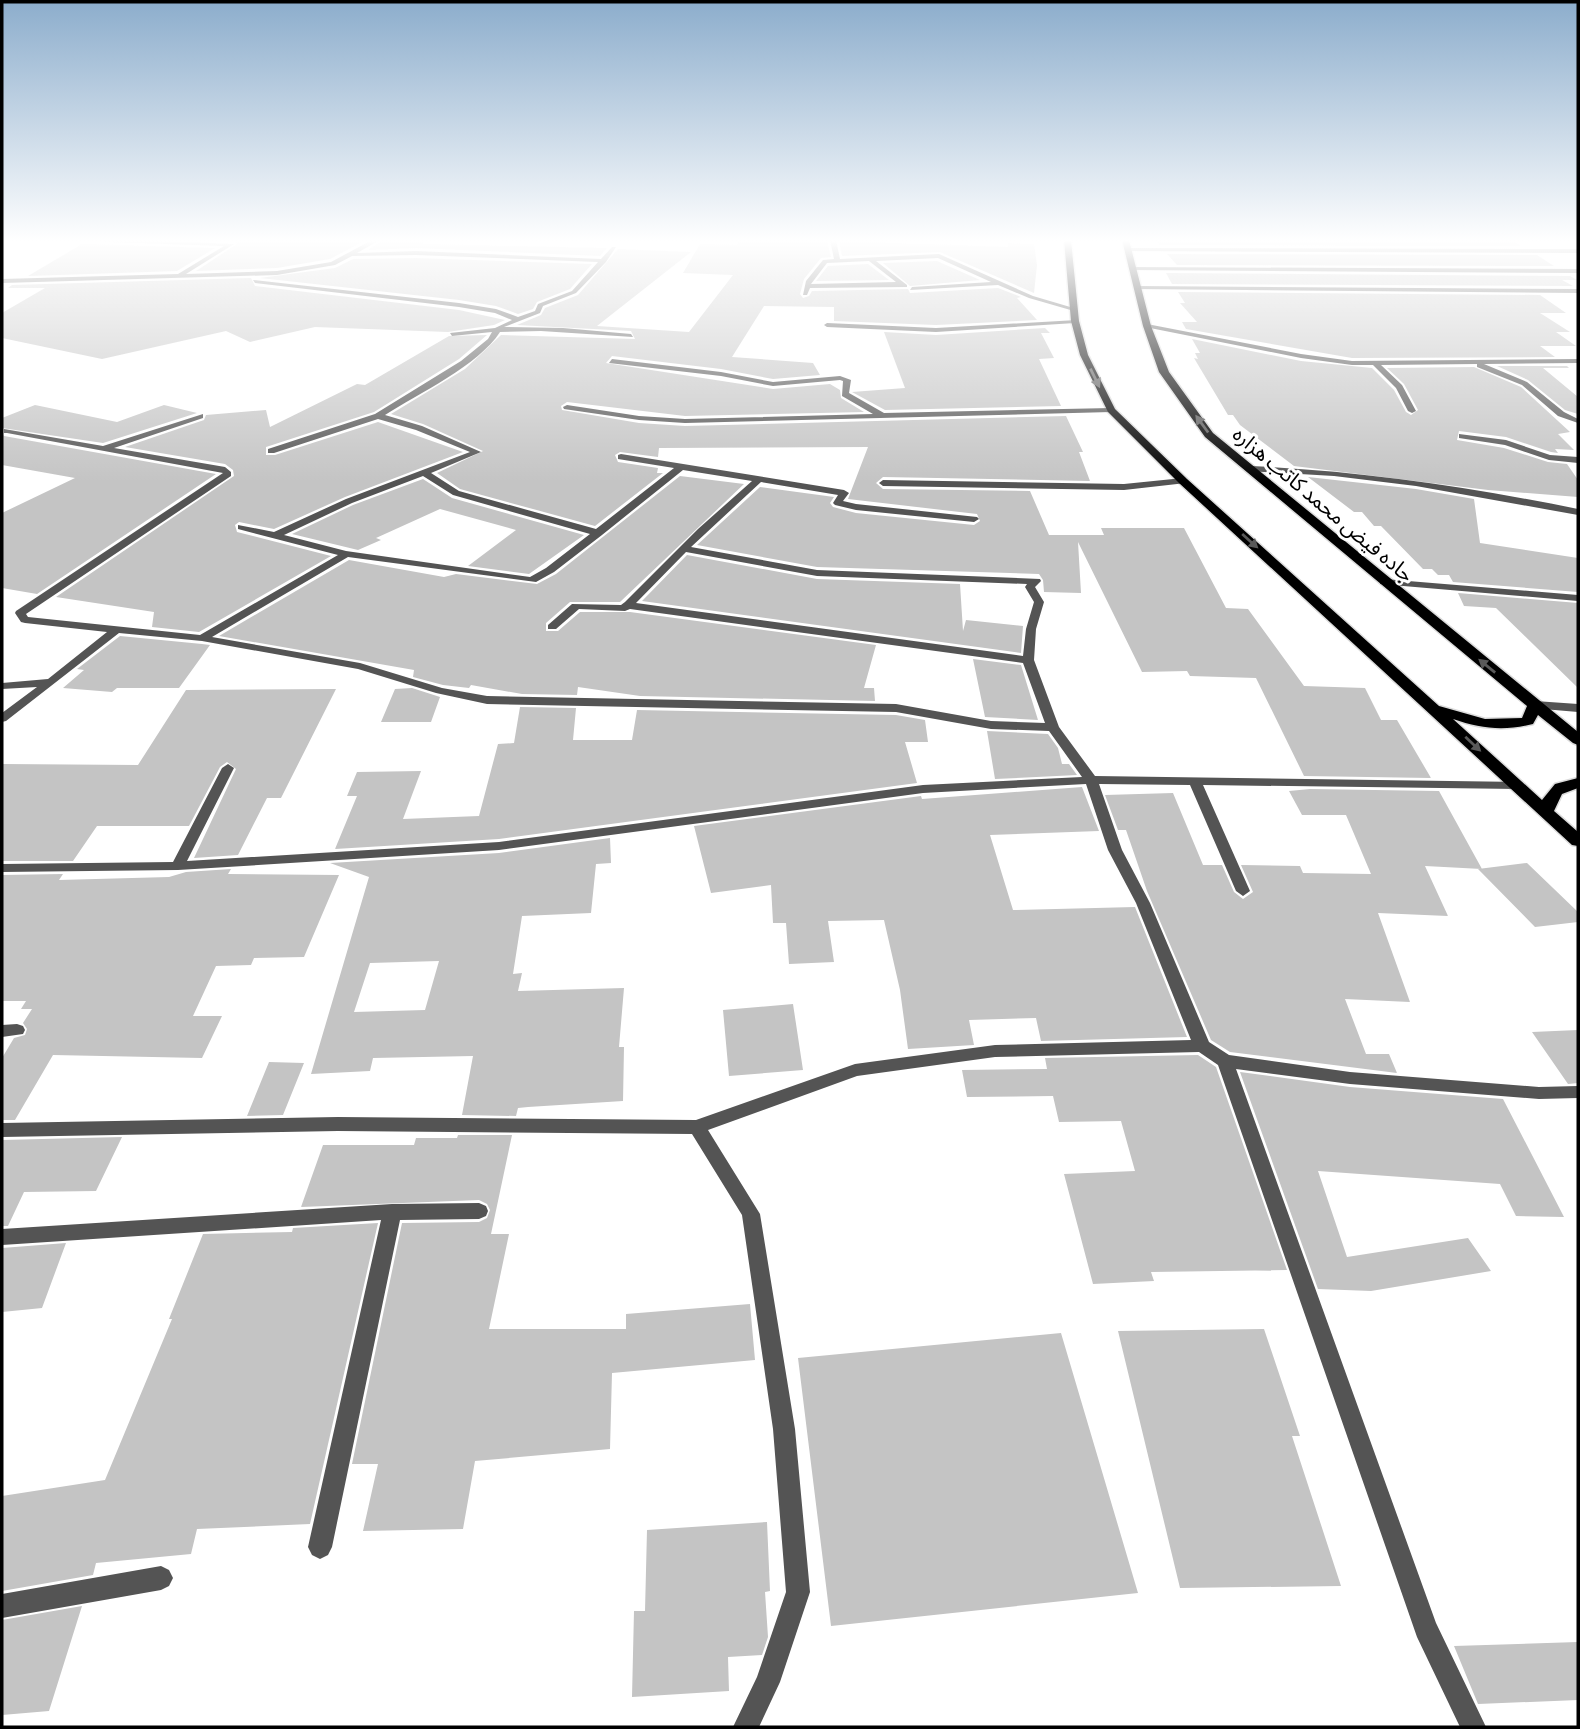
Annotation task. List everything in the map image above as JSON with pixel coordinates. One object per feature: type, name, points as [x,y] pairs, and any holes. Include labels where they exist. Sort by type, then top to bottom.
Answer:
[{"type":"main road","points":[[1075,321],[1084,355],[1111,410],[1183,481],[1433,706],[1578,841]]},
{"type":"main road","name":"جاده فیض محمد کاتب هزاره","points":[[1146,321],[1164,372],[1209,435],[1578,740]]},
{"type":"main road","points":[[1433,706],[1472,721],[1511,727],[1528,721],[1535,705]]},
{"type":"main road","points":[[1546,811],[1552,793],[1567,783],[1578,783]]},
{"type":"street","points":[[271,451],[378,416],[464,363],[491,340],[499,327],[517,321]]},
{"type":"street","points":[[827,325],[936,330],[1022,321]]},
{"type":"street","points":[[1147,326],[1213,336],[1316,359],[1376,364],[1578,361]]},
{"type":"street","points":[[452,334],[499,327],[554,328],[631,337]]},
{"type":"street","points":[[611,361],[773,384],[840,378],[847,380],[845,394],[883,416]]},
{"type":"street","points":[[1376,364],[1399,387],[1412,411]]},
{"type":"street","points":[[1479,364],[1535,390],[1549,405],[1578,421]]},
{"type":"street","points":[[567,407],[639,418],[685,421],[1111,410]]},
{"type":"street","points":[[103,448],[200,416]]},
{"type":"street","points":[[276,535],[349,502],[477,452],[419,428],[378,416]]},
{"type":"street","points":[[6,431],[225,470],[228,474],[20,613],[25,620],[202,638],[360,666],[440,691],[487,699],[896,708],[991,725],[1053,727]]},
{"type":"street","points":[[1462,436],[1506,443],[1549,457],[1578,460]]},
{"type":"street","points":[[621,457],[844,494],[838,503],[856,507],[974,519]]},
{"type":"street","points":[[241,527],[346,554],[532,580],[599,533],[680,468]]},
{"type":"street","points":[[1251,469],[1324,471],[1368,476],[1485,492],[1578,512]]},
{"type":"street","points":[[425,473],[456,493],[599,533]]},
{"type":"street","points":[[552,627],[576,606],[621,609],[757,481]]},
{"type":"street","points":[[883,482],[1124,486],[1183,481]]},
{"type":"street","points":[[685,549],[817,573],[1036,581],[1030,587],[1039,602],[1031,629],[1028,660],[1053,727],[1090,780],[1115,850],[1143,903],[1202,1046]]},
{"type":"street","points":[[202,638],[346,554]]},
{"type":"street","points":[[1384,582],[1578,598]]},
{"type":"street","points":[[626,605],[1028,660]]},
{"type":"street","points":[[2,718],[117,629]]},
{"type":"street","points":[[2,686],[51,682]]},
{"type":"street","points":[[1535,705],[1578,708]]},
{"type":"street","points":[[178,866],[228,768]]},
{"type":"street","points":[[2,868],[178,866],[499,846],[923,789],[1090,780],[1517,785]]},
{"type":"street","points":[[1194,780],[1243,891]]},
{"type":"street","points":[[2,1130],[338,1124],[697,1127],[855,1070],[995,1051],[1202,1046],[1225,1060],[1363,1079],[1539,1093],[1578,1093]]},
{"type":"street","points":[[1225,1060],[1426,1628],[1473,1727]]},
{"type":"street","points":[[697,1127],[751,1214],[785,1429],[798,1592],[768,1682],[746,1727]]},
{"type":"street","points":[[2,1237],[392,1212],[479,1210]]},
{"type":"street","points":[[320,1547],[392,1212]]},
{"type":"street","points":[[2,1606],[161,1578]]},
{"type":"building","points":[[2,321],[503,321],[494,325],[448,332],[315,327],[250,342],[226,331],[102,359],[2,338]]},
{"type":"building","points":[[527,321],[604,321],[597,326],[689,332],[698,321],[755,321],[732,357],[813,363],[820,375],[773,379],[721,369],[612,356],[606,363],[773,389],[830,384],[840,390],[841,398],[864,412],[685,416],[567,402],[561,406],[562,410],[639,423],[685,426],[1066,416],[1083,452],[1079,452],[1090,481],[883,477],[876,483],[883,489],[1030,491],[1049,535],[1104,535],[1101,528],[1184,528],[1226,608],[1248,609],[1304,686],[1365,688],[1381,720],[1397,720],[1431,778],[1304,776],[1256,678],[1190,676],[1187,671],[1142,672],[1078,542],[1081,593],[1044,592],[1043,580],[1039,574],[817,567],[697,545],[760,487],[834,497],[830,503],[833,507],[856,513],[974,525],[980,521],[977,514],[848,499],[868,447],[659,448],[658,457],[620,452],[615,455],[618,462],[658,468],[657,473],[663,473],[595,526],[460,489],[437,473],[483,451],[423,424],[391,414],[465,369],[501,335],[635,339],[631,331],[517,325]]},
{"type":"building","points":[[834,321],[1023,321],[936,325]]},
{"type":"building","points":[[1552,321],[1570,332],[1556,332],[1576,346],[1540,346],[1555,357],[1352,358],[1186,329],[1182,322]]},
{"type":"building","points":[[1045,328],[1050,333],[1041,333],[1054,358],[1039,359],[1061,406],[885,410],[852,392],[905,388],[884,332],[936,335]]},
{"type":"building","points":[[487,335],[459,359],[374,412],[266,447],[266,455],[275,455],[378,422],[463,452],[345,497],[274,529],[239,522],[235,525],[237,532],[331,556],[199,632],[152,627],[154,612],[56,597],[234,476],[233,470],[225,464],[125,447],[204,420],[206,415],[266,410],[270,427],[357,384],[365,385],[449,336]]},
{"type":"building","points":[[1192,339],[1301,361],[1372,368],[1394,390],[1406,412],[1411,415],[1418,410],[1404,384],[1387,368],[1474,367],[1521,387],[1570,432],[1558,434],[1574,450],[1555,449],[1558,453],[1551,452],[1506,437],[1459,431],[1457,440],[1504,448],[1548,462],[1567,464],[1578,480],[1578,497],[1488,490],[1294,466],[1240,425],[1233,415],[1228,415],[1194,358],[1198,359],[1195,353],[1200,353]]},
{"type":"building","points":[[1497,366],[1567,366],[1569,368],[1543,368],[1578,397],[1578,414],[1565,410],[1528,380]]},
{"type":"building","points":[[35,405],[117,422],[164,405],[197,413],[103,443],[2,428],[2,418]]},
{"type":"building","points":[[2,434],[216,474],[37,594],[2,588],[2,513],[75,478],[2,465]]},
{"type":"building","points":[[680,476],[744,484],[620,602],[570,602],[546,623],[546,631],[558,631],[580,612],[630,612],[876,645],[864,688],[874,688],[875,701],[640,696],[578,687],[577,695],[522,694],[471,685],[469,688],[443,685],[413,677],[414,670],[219,636],[349,560],[444,577],[456,574],[537,584],[556,574]]},
{"type":"building","points":[[1308,477],[1416,489],[1474,499],[1480,543],[1578,558],[1578,592],[1453,582],[1449,575],[1438,575],[1432,569],[1423,569],[1381,526],[1374,526],[1362,512],[1354,512]]},
{"type":"building","points":[[423,479],[452,498],[584,535],[529,574],[468,566],[516,530],[440,509],[376,538],[381,540],[358,550],[292,534],[353,505]]},
{"type":"building","points":[[687,555],[817,579],[960,584],[963,631],[966,620],[1023,626],[1021,653],[642,601]]},
{"type":"building","points":[[1458,593],[1578,603],[1578,688],[1496,608],[1464,606]]},
{"type":"building","points":[[120,636],[210,645],[179,688],[117,688],[112,692],[63,688],[84,670],[77,669]]},
{"type":"building","points":[[973,659],[1021,665],[1038,720],[985,717]]},
{"type":"building","points":[[412,688],[440,697],[431,722],[381,722],[395,689]]},
{"type":"building","points":[[336,689],[281,798],[267,798],[238,855],[194,858],[236,769],[227,762],[220,767],[189,826],[97,826],[73,861],[2,861],[2,764],[138,765],[186,690]]},
{"type":"building","points":[[520,707],[576,708],[573,740],[632,740],[637,710],[896,715],[925,720],[928,742],[905,742],[917,783],[499,839],[335,849],[357,796],[347,796],[357,772],[421,771],[403,819],[479,816],[498,744],[514,743]]},
{"type":"building","points":[[987,731],[1048,734],[1058,748],[1062,764],[1069,764],[1077,775],[995,779]]},
{"type":"building","points":[[1082,787],[1099,831],[990,835],[1013,910],[1135,907],[1187,1037],[1041,1041],[1036,1018],[969,1020],[974,1045],[908,1049],[900,990],[884,920],[828,921],[834,962],[789,964],[786,923],[773,923],[771,885],[711,893],[694,826],[921,796],[922,799]]},
{"type":"building","points":[[1289,791],[1439,791],[1482,869],[1425,866],[1448,916],[1378,913],[1410,1002],[1345,999],[1366,1054],[1389,1054],[1397,1073],[1230,1052],[1211,1040],[1147,891],[1126,830],[1118,830],[1105,795],[1173,793],[1203,865],[1222,865],[1234,892],[1243,899],[1253,892],[1241,865],[1300,866],[1303,873],[1371,874],[1346,815],[1302,815]]},
{"type":"building","points":[[610,838],[611,863],[596,864],[591,913],[522,916],[513,974],[522,973],[518,991],[624,988],[619,1047],[624,1047],[623,1101],[518,1108],[516,1116],[462,1115],[473,1056],[373,1058],[370,1071],[311,1074],[369,877],[330,863],[499,853]],"holes":[[[439,961],[425,1010],[354,1012],[370,963]]]},
{"type":"building","points":[[1527,863],[1578,912],[1578,922],[1535,927],[1478,869]]},
{"type":"building","points":[[231,869],[228,874],[339,875],[304,957],[254,958],[251,965],[216,966],[193,1016],[222,1016],[202,1058],[53,1055],[15,1120],[2,1120],[2,1058],[14,1038],[25,1035],[27,1029],[23,1023],[32,1009],[21,1009],[26,1001],[2,1001],[2,875],[63,874],[59,880],[169,877],[186,872]]},
{"type":"building","points":[[793,1004],[803,1070],[729,1076],[723,1010]]},
{"type":"building","points":[[1578,1030],[1578,1083],[1568,1084],[1532,1032]]},
{"type":"building","points":[[1198,1055],[1216,1067],[1287,1270],[1151,1272],[1154,1281],[1093,1284],[1064,1174],[1135,1171],[1121,1121],[1059,1122],[1053,1096],[967,1097],[962,1070],[1047,1069],[1045,1058]]},
{"type":"building","points":[[269,1062],[304,1063],[283,1115],[247,1116]]},
{"type":"building","points":[[1240,1072],[1350,1087],[1503,1099],[1564,1217],[1516,1216],[1500,1184],[1318,1171],[1347,1257],[1468,1238],[1491,1271],[1371,1291],[1318,1289]]},
{"type":"building","points":[[458,1135],[512,1135],[491,1234],[509,1234],[489,1329],[626,1329],[626,1314],[750,1304],[755,1360],[612,1373],[610,1449],[475,1461],[463,1529],[363,1531],[378,1464],[352,1464],[402,1223],[479,1222],[487,1218],[490,1210],[487,1204],[479,1200],[301,1207],[323,1145],[414,1145],[416,1138],[457,1138]]},
{"type":"building","points":[[122,1137],[96,1191],[24,1192],[8,1226],[2,1226],[2,1140]]},
{"type":"building","points":[[378,1223],[310,1524],[197,1529],[191,1554],[96,1563],[93,1575],[2,1591],[2,1496],[105,1480],[172,1319],[169,1319],[203,1234],[292,1232],[293,1228]]},
{"type":"building","points":[[66,1243],[42,1308],[2,1312],[2,1248]]},
{"type":"building","points":[[1264,1329],[1300,1436],[1292,1436],[1341,1586],[1180,1588],[1118,1331]]},
{"type":"building","points":[[1061,1333],[1138,1593],[831,1626],[798,1358]]},
{"type":"building","points":[[767,1522],[770,1591],[765,1592],[768,1637],[762,1655],[728,1657],[729,1691],[632,1697],[634,1611],[645,1611],[647,1530]]},
{"type":"building","points":[[82,1606],[49,1711],[2,1715],[2,1620]]},
{"type":"building","points":[[1578,1642],[1578,1700],[1478,1704],[1454,1646]]}]
